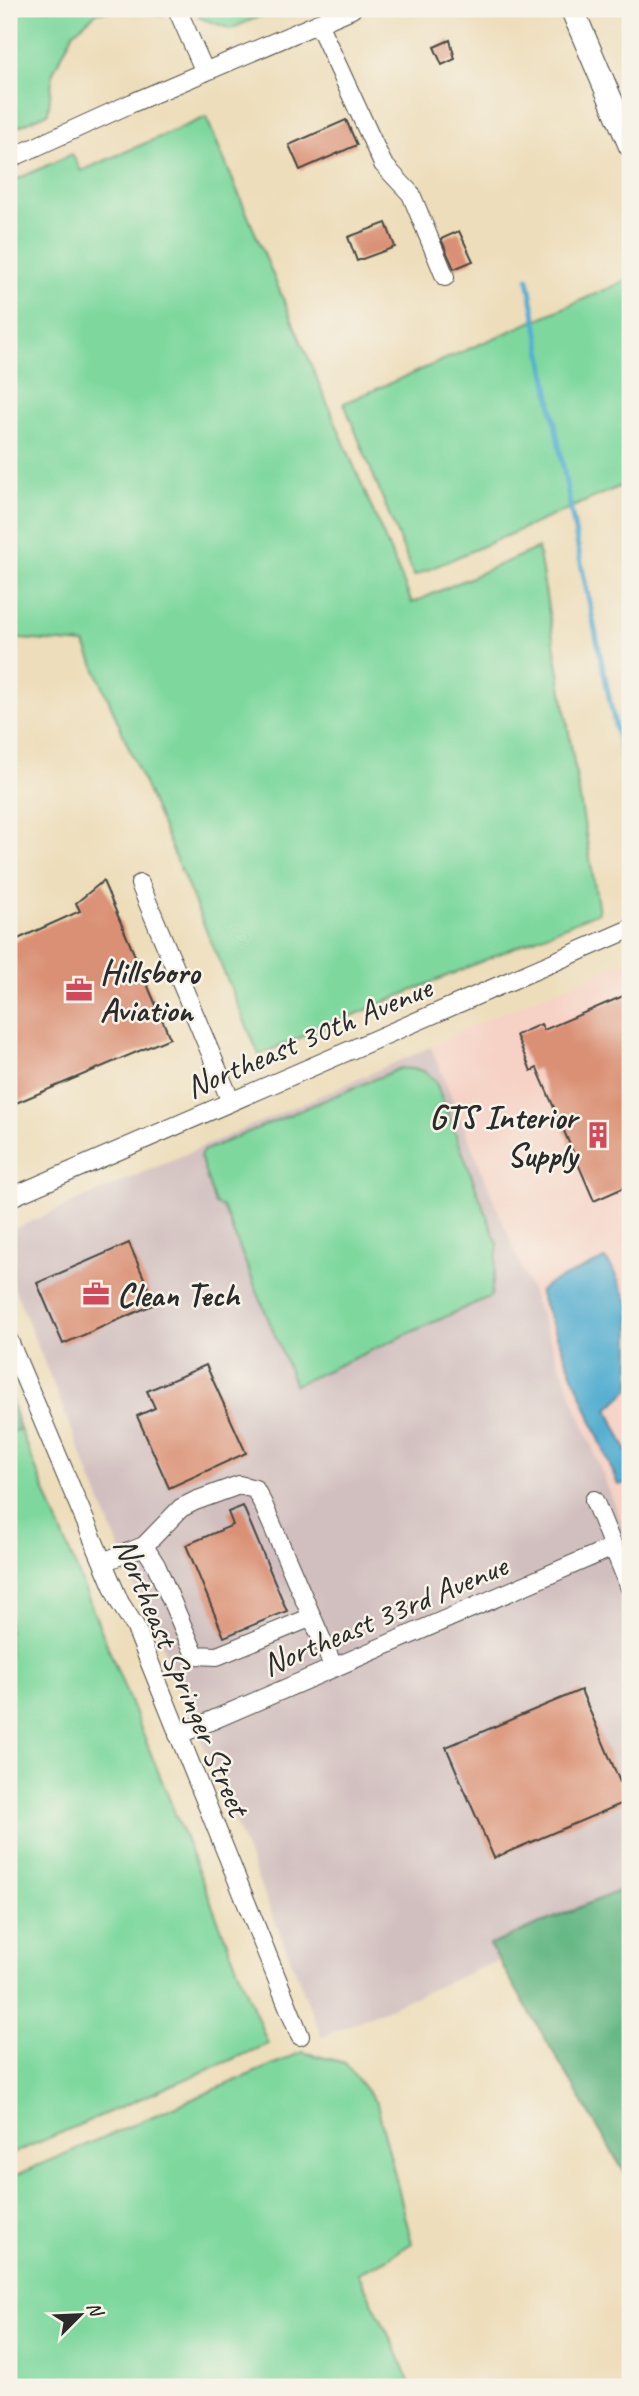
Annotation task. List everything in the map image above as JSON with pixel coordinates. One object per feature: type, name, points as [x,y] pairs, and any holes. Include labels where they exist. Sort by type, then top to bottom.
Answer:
[{"type":"main road","points":[[572,9],[630,145]]},
{"type":"street","points":[[177,9],[205,72]]},
{"type":"street","points":[[9,159],[352,9]]},
{"type":"street","points":[[318,23],[383,164],[411,194],[445,277]]},
{"type":"street","points":[[140,884],[231,1102]]},
{"type":"street","name":"Northeast 30th Avenue","points":[[9,1198],[630,929]]},
{"type":"street","name":"Northeast Springer Street","points":[[9,1341],[120,1602],[135,1626],[300,2036]]},
{"type":"street","points":[[103,1562],[144,1546],[181,1508],[239,1485],[255,1489],[334,1668]]},
{"type":"street","points":[[594,1500],[630,1588]]},
{"type":"street","points":[[144,1546],[156,1565],[195,1655],[217,1656],[312,1617]]},
{"type":"street","name":"Northeast 33rd Avenue","points":[[178,1735],[613,1547]]},
{"type":"shaded area","points":[[630,959],[630,1544],[526,1278],[431,1047],[463,1029]]},
{"type":"shaded area","points":[[431,1047],[526,1278],[630,1544],[630,1886],[491,1945],[499,1960],[322,2037],[9,1275],[9,1231]]},
{"type":"green space","points":[[9,9],[159,9],[162,16],[131,10],[98,12],[74,32],[53,72],[48,113],[9,131]]},
{"type":"green space","points":[[196,9],[276,9],[231,29],[200,18]]},
{"type":"green space","points":[[206,117],[412,603],[538,548],[599,912],[259,1055],[85,644],[9,638],[9,183],[72,154],[81,171]]},
{"type":"green space","points":[[630,279],[630,482],[414,576],[344,403]]},
{"type":"green space","points":[[401,1068],[425,1072],[436,1083],[498,1245],[491,1296],[295,1385],[223,1207],[215,1204],[200,1156],[203,1151]]},
{"type":"green space","points":[[9,1394],[20,1429],[9,1433]]},
{"type":"green space","points":[[20,1429],[268,2044],[9,2155],[9,1433]]},
{"type":"green space","points":[[630,1886],[630,2182],[490,1945]]},
{"type":"green space","points":[[302,2052],[345,2063],[377,2104],[412,2243],[358,2273],[411,2387],[9,2387],[9,2178]]},
{"type":"water","points":[[605,1259],[630,1306],[630,1388],[608,1409],[630,1458],[630,1483],[618,1485],[539,1292],[548,1284]]},
{"type":"building","points":[[450,40],[455,59],[442,65],[434,47]]},
{"type":"building","points":[[346,120],[357,145],[300,170],[289,145]]},
{"type":"building","points":[[386,223],[395,247],[357,261],[348,237]]},
{"type":"building","points":[[459,231],[473,261],[454,269],[441,239]]},
{"type":"building","name":"Hillsboro Aviation","points":[[103,881],[170,1038],[9,1106],[9,943],[80,911],[76,903]]},
{"type":"building","name":"GTS Interior Supply","points":[[630,993],[630,1185],[594,1201],[537,1068],[531,1071],[516,1035],[541,1024],[544,1030]]},
{"type":"building","name":"Clean Tech","points":[[129,1243],[155,1304],[63,1344],[37,1283]]},
{"type":"building","points":[[206,1365],[246,1453],[169,1488],[137,1416],[155,1408],[147,1391]]},
{"type":"building","points":[[243,1506],[287,1611],[224,1637],[186,1545],[233,1525],[228,1512]]},
{"type":"building","points":[[581,1690],[628,1801],[494,1858],[446,1747]]},
{"type":"waterway","points":[[528,279],[580,558],[630,797]]},
{"type":"place","name":"Hillsboro Aviation","points":[[79,990]]},
{"type":"place","name":"GTS Interior Supply","points":[[598,1135]]},
{"type":"place","name":"Clean Tech","points":[[96,1294]]}]
